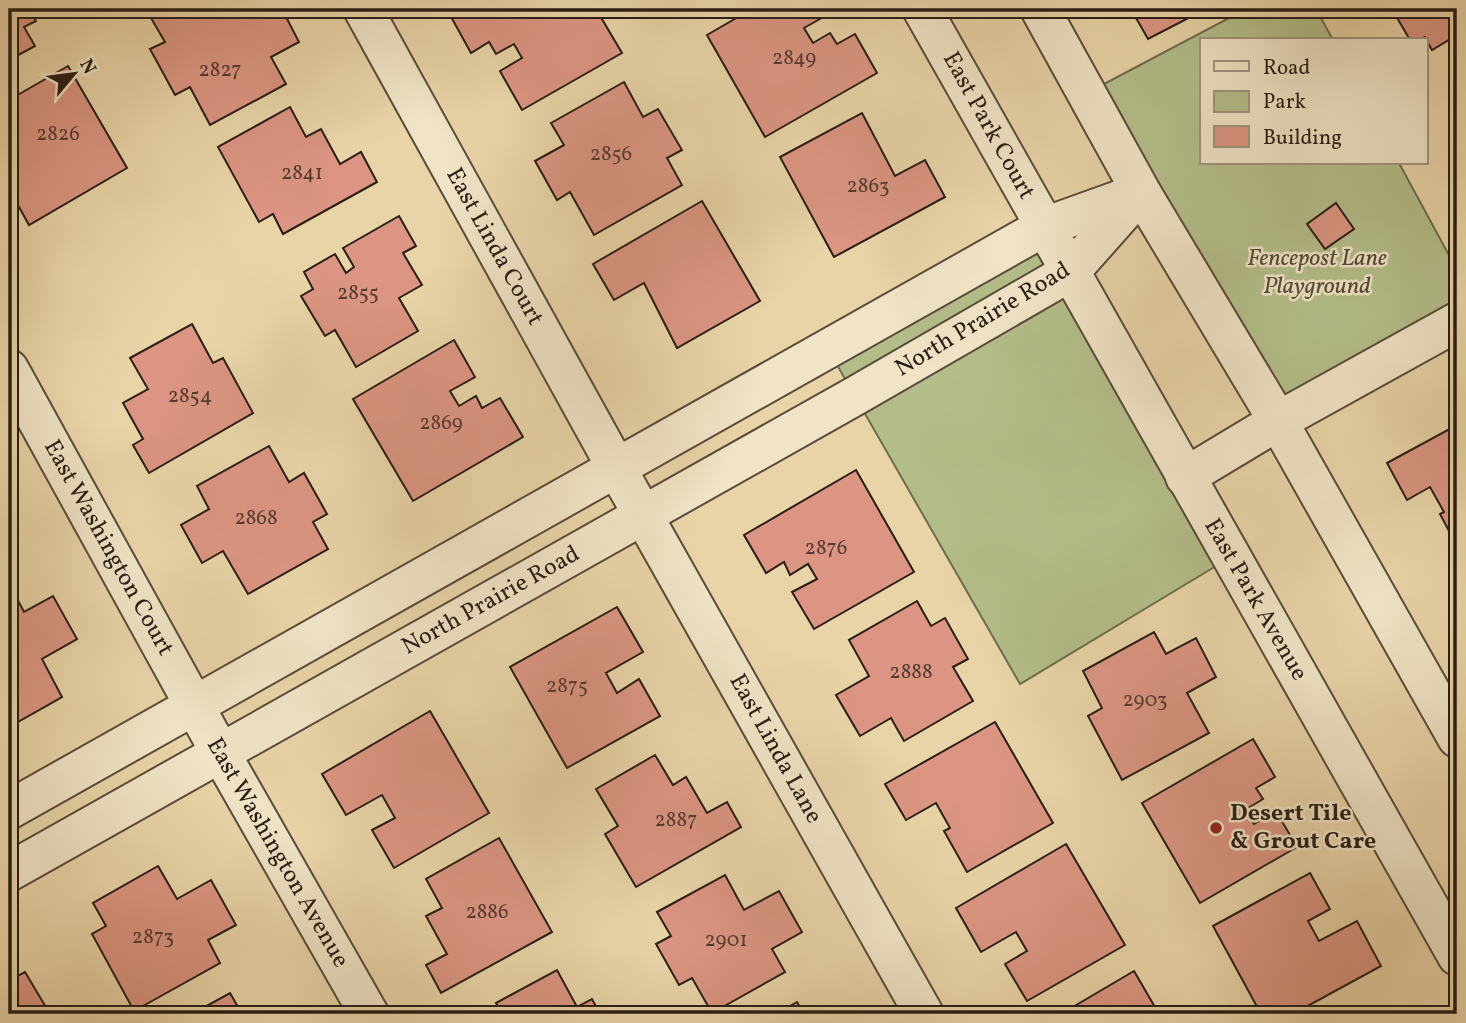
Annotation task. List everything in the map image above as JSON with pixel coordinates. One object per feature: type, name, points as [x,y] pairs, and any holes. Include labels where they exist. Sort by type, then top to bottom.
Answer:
[{"type":"street","name":"East Linda Court","points":[[363,9],[628,489]]},
{"type":"street","name":"East Park Court","points":[[922,9],[1056,248]]},
{"type":"street","points":[[1040,9],[1141,192],[1278,421],[1457,738]]},
{"type":"street","name":"North Prairie Road","points":[[9,810],[208,729],[1056,248],[1141,192]]},
{"type":"street","name":"North Prairie Road","points":[[9,872],[208,729],[628,489],[855,397],[1056,248],[1141,192]]},
{"type":"street","name":"East Park Avenue","points":[[1056,248],[1457,956]]},
{"type":"street","points":[[1185,477],[1278,421],[1457,322]]},
{"type":"street","name":"East Washington Court","points":[[9,369],[208,729]]},
{"type":"street","name":"East Linda Lane","points":[[628,489],[923,1014]]},
{"type":"street","name":"East Washington Avenue","points":[[208,729],[369,1014]]},
{"type":"green space","name":"Fencepost Lane Playground","points":[[1246,9],[1316,9],[1332,38],[1200,38],[1200,164],[1400,164],[1457,270],[1457,322],[1278,421],[1087,93]]},
{"type":"green space","points":[[1054,244],[1226,560],[1020,684],[837,365]]},
{"type":"building","points":[[9,9],[30,9],[36,21],[24,27],[35,46],[9,60]]},
{"type":"building","points":[[168,9],[236,9],[240,15],[251,9],[282,9],[299,42],[271,57],[286,84],[210,125],[190,87],[175,95],[150,49],[165,42],[151,18]]},
{"type":"building","points":[[461,9],[596,9],[622,53],[522,110],[500,71],[522,58],[514,44],[496,54],[489,42],[471,53],[450,15]]},
{"type":"building","points":[[752,9],[823,9],[827,15],[804,28],[813,43],[830,33],[837,44],[855,34],[877,73],[765,137],[707,35]]},
{"type":"building","points":[[1131,9],[1206,9],[1148,39]]},
{"type":"building","points":[[1392,9],[1457,9],[1457,35],[1432,50],[1428,38],[1409,38]]},
{"type":"building","points":[[68,66],[127,168],[29,225],[9,189],[9,100]]},
{"type":"building","points":[[624,82],[643,117],[658,109],[682,150],[667,158],[682,185],[594,235],[570,192],[557,200],[535,161],[564,145],[551,123]]},
{"type":"building","points":[[290,107],[306,137],[321,129],[340,164],[361,152],[377,182],[283,234],[273,214],[259,222],[218,147]]},
{"type":"building","points":[[862,113],[895,176],[925,160],[945,197],[834,257],[780,157]]},
{"type":"building","points":[[702,201],[760,301],[677,348],[644,283],[614,300],[593,264]]},
{"type":"building","points":[[1336,203],[1354,229],[1325,249],[1307,224]]},
{"type":"building","points":[[399,216],[416,246],[403,253],[422,285],[399,298],[418,331],[356,367],[335,330],[325,336],[301,296],[313,289],[304,272],[335,254],[346,273],[354,267],[343,248]]},
{"type":"building","points":[[192,324],[213,363],[223,358],[253,413],[149,473],[133,445],[143,439],[123,403],[148,389],[130,358]]},
{"type":"building","points":[[454,340],[475,377],[450,391],[459,406],[476,396],[482,408],[500,398],[523,437],[413,501],[353,399]]},
{"type":"building","points":[[1457,425],[1457,546],[1440,514],[1444,512],[1430,487],[1407,500],[1387,463]]},
{"type":"building","points":[[269,446],[289,482],[304,473],[327,514],[313,522],[328,549],[248,594],[223,551],[202,563],[181,525],[209,509],[197,486]]},
{"type":"building","points":[[856,470],[914,572],[814,629],[792,592],[817,579],[808,564],[790,575],[784,562],[766,573],[744,535]]},
{"type":"building","points":[[12,589],[24,612],[53,596],[77,639],[42,659],[62,697],[9,727],[9,591]]},
{"type":"building","points":[[917,601],[931,626],[945,618],[968,659],[953,667],[973,701],[904,741],[891,718],[860,736],[836,695],[869,676],[849,640]]},
{"type":"building","points":[[617,607],[643,652],[606,673],[617,693],[639,679],[660,716],[567,768],[510,667]]},
{"type":"building","points":[[1154,632],[1166,654],[1196,638],[1216,677],[1187,693],[1209,733],[1122,780],[1088,716],[1102,708],[1083,671]]},
{"type":"building","points":[[430,711],[489,813],[394,868],[372,830],[395,818],[382,795],[346,815],[322,774]]},
{"type":"building","points":[[995,722],[1053,823],[967,872],[944,831],[950,828],[936,803],[906,820],[885,784]]},
{"type":"building","points":[[1253,739],[1275,777],[1256,788],[1263,799],[1245,810],[1254,824],[1276,811],[1297,847],[1200,903],[1142,803]]},
{"type":"building","points":[[655,755],[673,785],[686,777],[707,813],[727,802],[741,827],[636,887],[605,834],[618,826],[596,789]]},
{"type":"building","points":[[499,838],[552,932],[441,993],[426,965],[447,954],[426,916],[442,908],[426,879]]},
{"type":"building","points":[[1066,844],[1125,945],[1027,1001],[1005,964],[1027,951],[1016,932],[981,952],[956,908]]},
{"type":"building","points":[[158,866],[177,899],[211,880],[236,925],[208,940],[220,963],[134,1011],[92,934],[106,926],[93,903]]},
{"type":"building","points":[[1310,873],[1330,909],[1308,921],[1319,941],[1357,921],[1381,966],[1293,1014],[1261,1014],[1213,926]]},
{"type":"building","points":[[725,875],[744,910],[779,891],[802,932],[772,949],[785,972],[712,1013],[692,978],[679,985],[656,944],[671,936],[657,912]]},
{"type":"building","points":[[557,970],[577,1007],[592,999],[600,1014],[502,1014],[496,1003]]},
{"type":"building","points":[[1134,971],[1159,1014],[1061,1014]]},
{"type":"building","points":[[25,972],[50,1014],[9,1014],[9,974],[12,979]]},
{"type":"building","points":[[230,993],[242,1014],[192,1014]]},
{"type":"building","points":[[797,1002],[804,1014],[776,1014]]},
{"type":"building","points":[[1364,1007],[1368,1014],[1350,1014]]},
{"type":"place","name":"Desert Tile & Grout Care","points":[[1216,828]]}]
